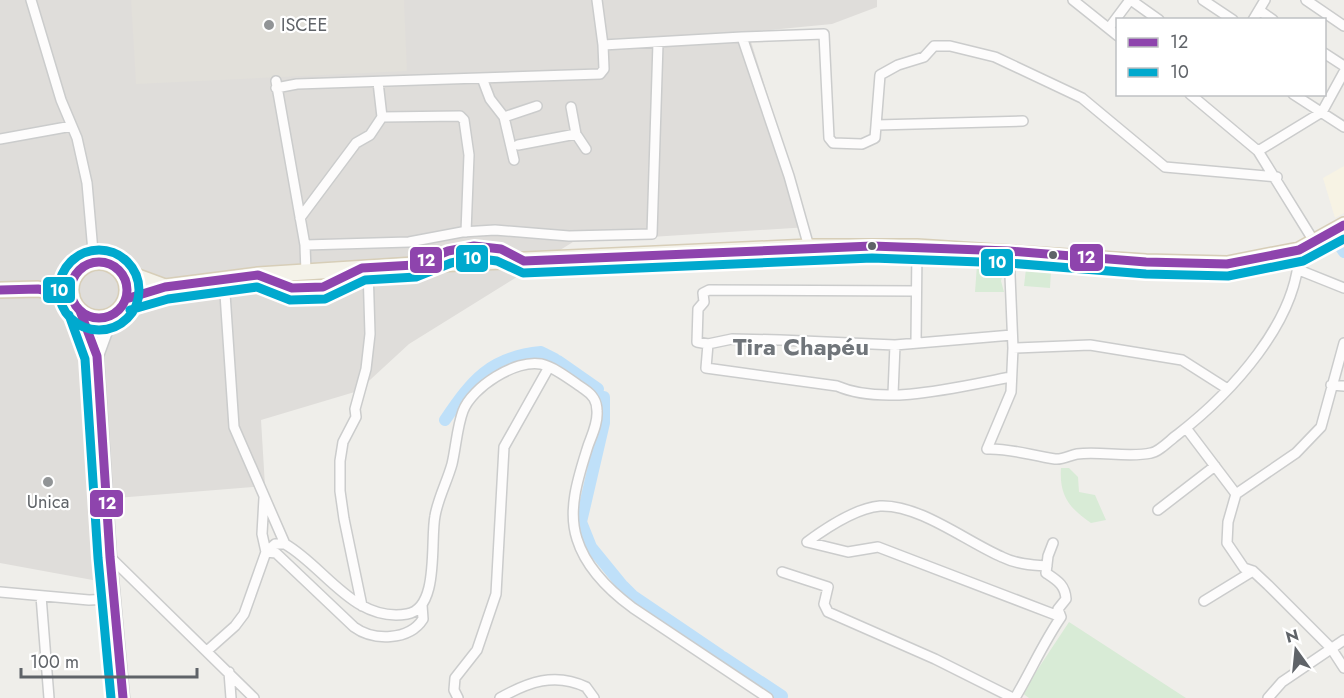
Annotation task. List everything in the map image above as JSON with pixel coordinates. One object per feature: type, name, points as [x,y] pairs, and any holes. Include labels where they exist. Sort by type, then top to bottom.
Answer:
[{"type":"main road","points":[[126,299],[165,287],[306,272],[809,247],[917,247],[1009,251],[1186,264],[1227,264],[1299,250],[1316,243],[1344,225]]},
{"type":"main road","points":[[119,270],[127,284],[126,299],[122,307],[112,315],[94,318],[81,311],[72,296],[74,278],[82,268],[94,263],[107,263],[119,270],[165,287]]},
{"type":"main road","points":[[38,289],[74,278]]},
{"type":"main road","points":[[0,290],[38,289],[72,296]]},
{"type":"street","points":[[31,0],[61,100],[72,126],[87,183],[94,263]]},
{"type":"street","points":[[306,272],[305,245],[276,85],[600,74],[604,69],[597,0]]},
{"type":"street","points":[[1073,0],[1116,34]]},
{"type":"street","points":[[1116,18],[1131,0],[1156,18]]},
{"type":"street","points":[[1203,0],[1230,18]]},
{"type":"street","points":[[1253,18],[1265,0]]},
{"type":"street","points":[[1306,0],[1344,26]]},
{"type":"street","points":[[1259,10],[1270,18]]},
{"type":"street","points":[[1108,28],[1116,18]]},
{"type":"street","points":[[603,45],[824,34],[830,142],[870,142],[875,138],[880,75],[898,64],[924,57],[934,46],[950,46],[995,57],[1082,98],[1165,167],[1277,177]]},
{"type":"street","points":[[742,37],[789,176],[809,247]]},
{"type":"street","points":[[305,245],[409,242],[466,232],[495,230],[569,236],[652,234],[658,44]]},
{"type":"street","points":[[1326,54],[1344,66]]},
{"type":"street","points":[[1258,151],[1322,112],[1344,72]]},
{"type":"street","points":[[482,78],[490,99],[504,117],[514,160]]},
{"type":"street","points":[[300,218],[356,143],[370,135],[382,117],[378,82]]},
{"type":"street","points":[[1192,96],[1258,151],[1277,177],[1316,243]]},
{"type":"street","points":[[1296,96],[1344,127]]},
{"type":"street","points":[[504,117],[537,106]]},
{"type":"street","points":[[571,106],[576,134],[586,149]]},
{"type":"street","points":[[382,117],[460,116],[464,120],[469,155],[466,232]]},
{"type":"street","points":[[877,124],[1023,121]]},
{"type":"street","points":[[0,139],[72,126]]},
{"type":"street","points":[[518,145],[576,134]]},
{"type":"street","points":[[916,343],[917,247]]},
{"type":"street","points":[[1009,251],[1014,348],[1011,392],[987,449],[1004,448],[1058,460],[1076,454],[1152,453],[1186,428],[1226,388],[1240,379],[1275,328],[1299,270],[1299,250]]},
{"type":"street","points":[[362,606],[344,519],[340,491],[340,460],[343,442],[356,417],[355,409],[366,369],[370,334],[368,268]]},
{"type":"street","points":[[1299,270],[1344,288]]},
{"type":"street","points":[[224,279],[234,427],[255,480],[285,544],[362,606],[374,612],[406,614],[422,605]]},
{"type":"street","points":[[916,291],[710,290],[704,293],[704,302],[698,309],[697,342],[708,344],[732,339],[894,345],[1012,334]]},
{"type":"street","points":[[81,311],[98,356],[113,599],[123,698]]},
{"type":"street","points":[[98,356],[112,315]]},
{"type":"street","points":[[1344,343],[1321,427],[1296,453],[1236,494],[1228,522],[1227,543],[1244,568],[1253,571],[1331,648],[1344,668]]},
{"type":"street","points":[[708,344],[706,368],[837,386],[851,392],[912,393],[1011,377]]},
{"type":"street","points":[[893,394],[894,345]]},
{"type":"street","points":[[1014,348],[1090,345],[1182,360],[1226,388]]},
{"type":"street","points":[[266,552],[276,553],[354,627],[368,634],[393,636],[408,632],[423,619],[422,605],[432,579],[431,544],[436,508],[451,467],[463,410],[472,398],[499,374],[530,364],[549,367],[586,390],[596,402],[598,414],[582,465],[573,515],[576,538],[591,566],[625,602],[768,698]]},
{"type":"street","points":[[458,698],[454,690],[455,678],[477,650],[496,594],[504,447],[549,367]]},
{"type":"street","points":[[1331,385],[1344,386]]},
{"type":"street","points":[[1186,428],[1236,494]]},
{"type":"street","points":[[1158,510],[1215,466]]},
{"type":"street","points":[[264,495],[262,534],[266,552]]},
{"type":"street","points":[[1047,566],[1023,564],[1004,558],[915,513],[879,506],[837,521],[807,542],[848,552],[878,547],[1061,617]]},
{"type":"street","points":[[1053,543],[1047,573],[1065,589],[1066,599],[1058,609],[1061,617]]},
{"type":"street","points":[[208,650],[239,621],[266,552],[275,544],[285,544]]},
{"type":"street","points":[[110,557],[208,650],[254,698]]},
{"type":"street","points":[[1204,601],[1253,571]]},
{"type":"street","points":[[782,572],[828,586],[824,604],[828,612],[935,659],[1014,698],[1041,653],[1045,640],[1061,617]]},
{"type":"street","points":[[0,592],[90,600],[113,599]]},
{"type":"street","points":[[41,596],[48,698]]},
{"type":"street","points":[[1268,698],[1282,682],[1344,640]]},
{"type":"street","points":[[229,672],[231,698]]},
{"type":"street","points":[[500,698],[534,682],[558,679],[586,687],[594,698]]},
{"type":"shaded area","points":[[0,0],[877,0],[877,7],[832,24],[748,32],[809,227],[573,242],[409,344],[358,391],[261,420],[265,486],[104,499],[109,583],[0,563]]},
{"type":"shaded area","name":"ISCEE","points":[[131,0],[404,0],[407,71],[136,84]]},
{"type":"shaded area","points":[[1344,166],[1344,213],[1335,218],[1323,178]]},
{"type":"green space","points":[[977,265],[1004,269],[1001,281],[1004,292],[975,292]]},
{"type":"green space","points":[[1026,269],[1051,271],[1050,288],[1024,286]]},
{"type":"green space","points":[[1061,468],[1069,468],[1078,477],[1079,492],[1095,495],[1106,520],[1091,523],[1071,506],[1062,486]]},
{"type":"green space","points":[[1069,622],[1186,698],[1029,698],[1022,693]]},
{"type":"waterway","points":[[1340,246],[1344,252]]},
{"type":"waterway","points":[[445,420],[464,393],[495,365],[508,359],[541,352],[555,359]]},
{"type":"waterway","points":[[558,361],[598,389]]},
{"type":"waterway","points":[[604,397],[604,423],[581,522],[591,547],[622,585]]},
{"type":"waterway","points":[[623,586],[633,596],[720,655]]},
{"type":"waterway","points":[[723,657],[782,696]]},
{"type":"transit line","name":"12","points":[[126,299],[165,287],[258,275],[292,288],[323,287],[362,268],[414,265],[448,251],[474,246],[501,249],[524,261],[872,246],[1009,251],[1146,262],[1227,264],[1299,250],[1344,225]]},
{"type":"transit line","name":"10","points":[[130,310],[168,299],[257,287],[290,300],[325,299],[365,280],[416,277],[451,263],[474,258],[497,261],[523,273],[872,258],[1008,263],[1146,274],[1228,276],[1303,261],[1344,239]]},
{"type":"transit line","name":"10","points":[[99,250],[114,253],[127,262],[136,275],[139,290],[136,305],[127,318],[114,327],[99,330],[84,327],[71,318],[62,305],[59,290],[62,275],[71,262],[84,253],[99,250]]},
{"type":"transit line","name":"12","points":[[94,262],[104,262],[119,270],[125,279],[127,290],[125,301],[119,310],[104,318],[94,318],[83,313],[76,306],[71,295],[71,285],[76,274],[83,267],[94,262]]},
{"type":"transit line","name":"12","points":[[0,290],[38,289],[72,296]]},
{"type":"transit line","name":"12","points":[[80,311],[97,356],[110,557],[123,698]]},
{"type":"transit line","name":"10","points":[[69,315],[85,359],[98,558],[111,698]]},
{"type":"place","name":"ISCEE","points":[[269,25]]},
{"type":"place","name":"Unica","points":[[48,482]]},
{"type":"district","name":"Tira Chapéu","points":[[801,346]]}]
